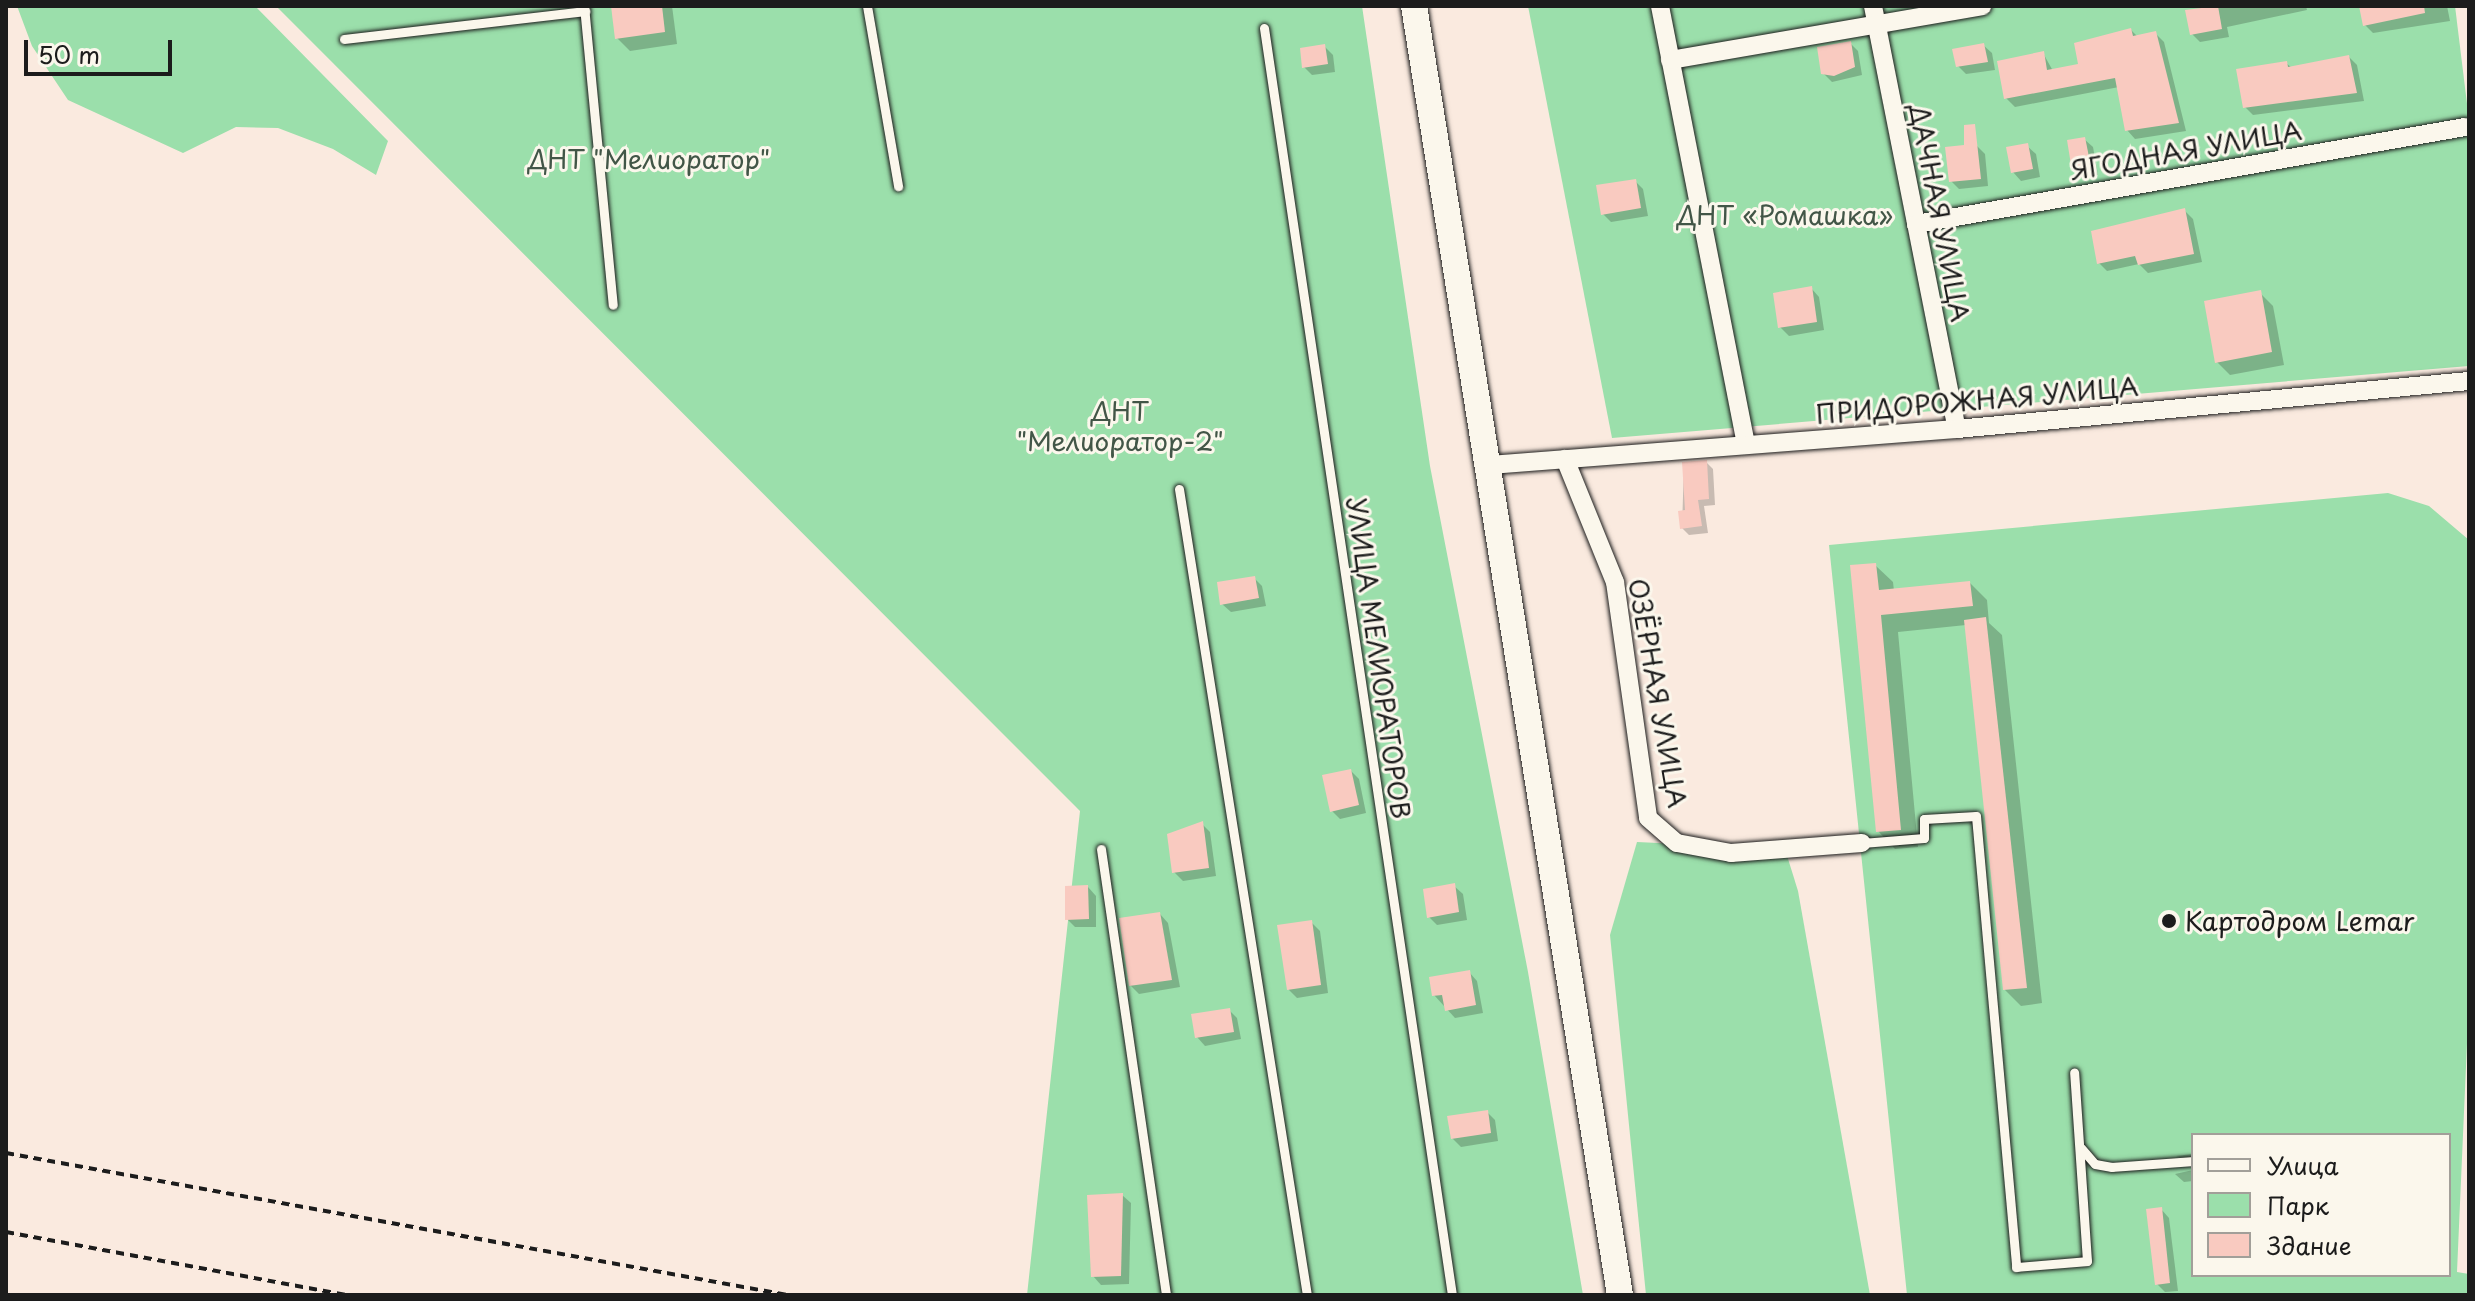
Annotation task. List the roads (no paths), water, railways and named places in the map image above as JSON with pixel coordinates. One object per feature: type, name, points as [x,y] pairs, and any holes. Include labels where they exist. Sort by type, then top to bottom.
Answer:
[{"type":"main road","points":[[1414,6],[1620,1295]]},
{"type":"street","points":[[1660,6],[1746,445]]},
{"type":"street","points":[[1670,60],[1874,14],[1982,6]]},
{"type":"street","name":"ДАЧНАЯ УЛИЦА","points":[[1874,14],[1957,429]]},
{"type":"street","name":"ЯГОДНАЯ УЛИЦА","points":[[1916,224],[2465,127]]},
{"type":"street","name":"ПРИДОРОЖНАЯ УЛИЦА","points":[[1489,465],[1957,429],[2469,381]]},
{"type":"street","name":"ОЗЁРНАЯ УЛИЦА","points":[[1565,459],[1615,582],[1648,818],[1677,843],[1731,853],[1862,843]]},
{"type":"lane","points":[[867,6],[898,186]]},
{"type":"lane","points":[[344,39],[585,8],[613,305]]},
{"type":"lane","name":"УЛИЦА МЕЛИОРАТОРОВ","points":[[1264,28],[1452,1295]]},
{"type":"lane","points":[[1179,489],[1307,1295]]},
{"type":"lane","points":[[1862,843],[1924,838],[1924,819],[1976,816],[2016,1267],[2087,1261],[2074,1072]]},
{"type":"lane","points":[[1101,849],[1166,1295]]},
{"type":"lane","points":[[2078,1139],[2084,1156],[2112,1167],[2191,1161]]},
{"type":"place","name":"Картодром Lemar","points":[[2169,921]]},
{"type":"park label","name":"ДНТ \"Мелиоратор\"","points":[[649,159]]},
{"type":"park label","name":"ДНТ «Ромашка»","points":[[1785,215]]},
{"type":"park label","name":"ДНТ \"Мелиоратор-2\"","points":[[1120,426]]}]
